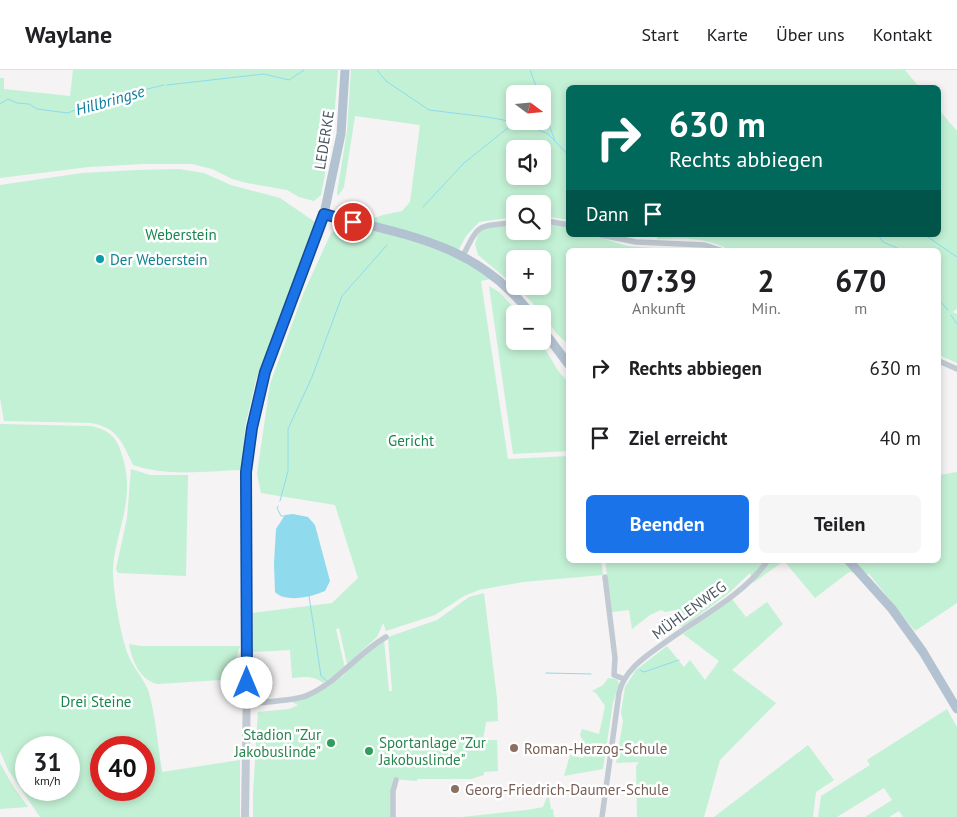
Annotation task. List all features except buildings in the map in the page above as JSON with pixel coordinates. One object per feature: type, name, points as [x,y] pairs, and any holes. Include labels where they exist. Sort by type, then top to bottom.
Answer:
[{"type":"main road","name":"LEDERKE","points":[[324,214],[341,134],[345,70]]},
{"type":"main road","points":[[324,214],[429,241],[463,256],[501,282],[523,305]]},
{"type":"main road","points":[[551,341],[566,361]]},
{"type":"main road","points":[[851,563],[892,609],[923,652],[957,708]]},
{"type":"street","points":[[244,817],[246,472],[252,428],[265,372],[324,214]]},
{"type":"street","points":[[551,222],[566,224]]},
{"type":"street","points":[[463,256],[474,234],[481,227],[506,223]]},
{"type":"street","points":[[611,237],[636,242],[699,245],[712,248]]},
{"type":"street","points":[[941,362],[957,369]]},
{"type":"street","name":"MÜHLENWEG","points":[[602,817],[619,693],[624,679],[631,670],[651,653],[747,584],[765,563]]},
{"type":"street","points":[[605,577],[615,658],[614,675],[624,679]]},
{"type":"street","points":[[246,704],[308,695],[334,679],[370,647],[386,637]]},
{"type":"street","points":[[393,817],[393,791],[396,780]]},
{"type":"green space","points":[[73,70],[338,70],[333,132],[321,195],[314,201],[299,197],[287,190],[232,179],[212,169],[192,164],[89,167],[0,178],[0,78],[4,78],[4,89],[70,96]]},
{"type":"green space","name":"Gericht","points":[[351,70],[905,70],[917,85],[566,85],[566,220],[551,217],[551,195],[506,195],[506,218],[479,222],[466,236],[457,253],[491,279],[481,281],[508,459],[566,456],[566,563],[601,563],[603,575],[523,582],[479,590],[464,596],[435,615],[386,631],[383,623],[377,637],[347,664],[339,628],[336,629],[345,668],[323,683],[312,678],[292,678],[290,650],[252,652],[253,613],[332,603],[358,578],[335,505],[261,493],[257,474],[270,384],[304,292],[331,233],[383,215],[402,211],[410,202],[420,125],[355,116],[344,187],[338,196],[347,131]]},
{"type":"green space","points":[[941,112],[957,131],[957,309],[953,312],[957,314],[957,363],[941,356],[941,248],[726,248],[703,241],[657,239],[657,237],[941,237]]},
{"type":"green space","name":"Weberstein","points":[[179,169],[204,173],[231,185],[280,198],[315,222],[256,380],[245,427],[242,470],[173,472],[146,469],[133,465],[118,437],[100,425],[91,423],[4,421],[0,398],[0,185],[82,173]]},
{"type":"green space","points":[[506,224],[506,240],[551,240],[551,224],[566,226],[566,237],[598,237],[627,246],[652,248],[566,248],[566,342],[551,326],[551,305],[534,305],[525,295],[551,295],[551,250],[506,250],[506,278],[478,255],[475,244],[479,232],[484,228]]},
{"type":"green space","points":[[489,286],[499,292],[511,305],[506,305],[506,350],[546,350],[566,380],[566,451],[513,454]]},
{"type":"green space","name":"Drei Steine","points":[[0,424],[91,426],[107,432],[115,439],[118,443],[126,471],[126,499],[113,567],[114,587],[120,626],[126,649],[149,693],[162,772],[240,760],[240,817],[40,817],[29,801],[80,801],[80,736],[15,736],[15,780],[8,770],[0,751]]},
{"type":"green space","points":[[131,469],[150,475],[188,475],[186,576],[118,573],[116,569],[127,518]]},
{"type":"green space","points":[[957,472],[957,603],[915,631],[869,574],[849,572],[815,598],[786,563],[941,563],[941,475]]},
{"type":"green space","points":[[605,563],[781,563],[753,583],[750,573],[729,593],[683,627],[677,625],[679,618],[675,610],[665,612],[661,610],[650,615],[632,629],[629,610],[612,612]]},
{"type":"green space","name":"Sportanlage \"Zur Jakobuslinde\"","points":[[484,593],[497,698],[498,721],[486,722],[483,740],[497,740],[498,771],[484,772],[484,775],[471,779],[417,779],[417,781],[393,779],[391,817],[253,817],[258,712],[289,709],[298,705],[288,700],[307,697],[343,676],[357,659],[384,640],[389,691],[392,691],[388,637],[437,620],[469,597]]},
{"type":"green space","points":[[732,599],[746,617],[767,602],[783,624],[732,670],[776,703],[720,760],[704,817],[637,817],[636,766],[639,762],[616,763],[623,721],[621,712],[625,687],[636,670],[667,646],[684,667],[690,660],[705,680],[719,661],[683,634]]},
{"type":"green space","points":[[129,644],[141,646],[240,646],[235,662],[236,679],[158,684],[146,679],[138,669],[132,657]]},
{"type":"green space","points":[[608,678],[617,679],[619,684],[613,703],[603,769],[564,776],[570,755],[583,758],[585,751],[581,750],[583,741],[580,735],[582,729],[599,734],[605,706],[596,693],[592,691],[603,685]]},
{"type":"green space","points":[[947,709],[957,727],[957,817],[903,817],[899,811],[889,817],[865,817],[892,800],[884,788],[837,817],[818,817],[821,796],[870,765],[867,760]]},
{"type":"green space","points":[[808,745],[834,780],[816,792],[813,817],[714,817]]},
{"type":"green space","points":[[0,763],[15,789],[15,801],[24,801],[28,807],[0,809]]},
{"type":"green space","points":[[549,796],[554,817],[462,817],[543,807]]},
{"type":"water","points":[[293,514],[308,517],[315,525],[330,581],[325,591],[299,598],[285,597],[275,592],[276,529],[285,515]]},
{"type":"waterway","name":"Hillbringse","points":[[167,85],[264,74],[289,80],[304,70]]},
{"type":"waterway","name":"Hillbringse","points":[[377,70],[386,81],[429,110],[525,124],[548,134],[555,141]]},
{"type":"waterway","points":[[530,70],[536,85]]},
{"type":"waterway","name":"Hillbringse","points":[[0,104],[8,99],[17,103],[29,104],[37,109],[68,113],[97,101],[164,85]]},
{"type":"waterway","points":[[423,207],[464,163],[506,129]]},
{"type":"waterway","name":"Hillbringse","points":[[551,130],[555,141],[566,153]]},
{"type":"waterway","points":[[879,237],[883,242],[897,248]]},
{"type":"waterway","points":[[928,237],[957,257]]},
{"type":"waterway","points":[[280,501],[288,471],[288,429],[312,377],[342,296],[387,245]]},
{"type":"waterway","points":[[941,302],[948,310]]},
{"type":"waterway","points":[[951,315],[957,324]]},
{"type":"waterway","points":[[278,506],[277,508],[281,516],[284,516]]},
{"type":"waterway","points":[[309,596],[321,676],[327,681]]},
{"type":"waterway","points":[[640,670],[644,672],[679,660]]},
{"type":"waterway","points":[[546,673],[591,674]]},
{"type":"place","name":"Der Weberstein","points":[[100,259]]},
{"type":"place","name":"Stadion \"Zur Jakobuslinde\"","points":[[331,743]]},
{"type":"place","name":"Roman-Herzog-Schule","points":[[514,748]]},
{"type":"place","name":"Sportanlage \"Zur Jakobuslinde\"","points":[[369,751]]},
{"type":"place","name":"Georg-Friedrich-Daumer-Schule","points":[[455,789]]},
{"type":"route","points":[[247,683],[246,472],[252,428],[265,372],[324,214],[353,222]]}]
